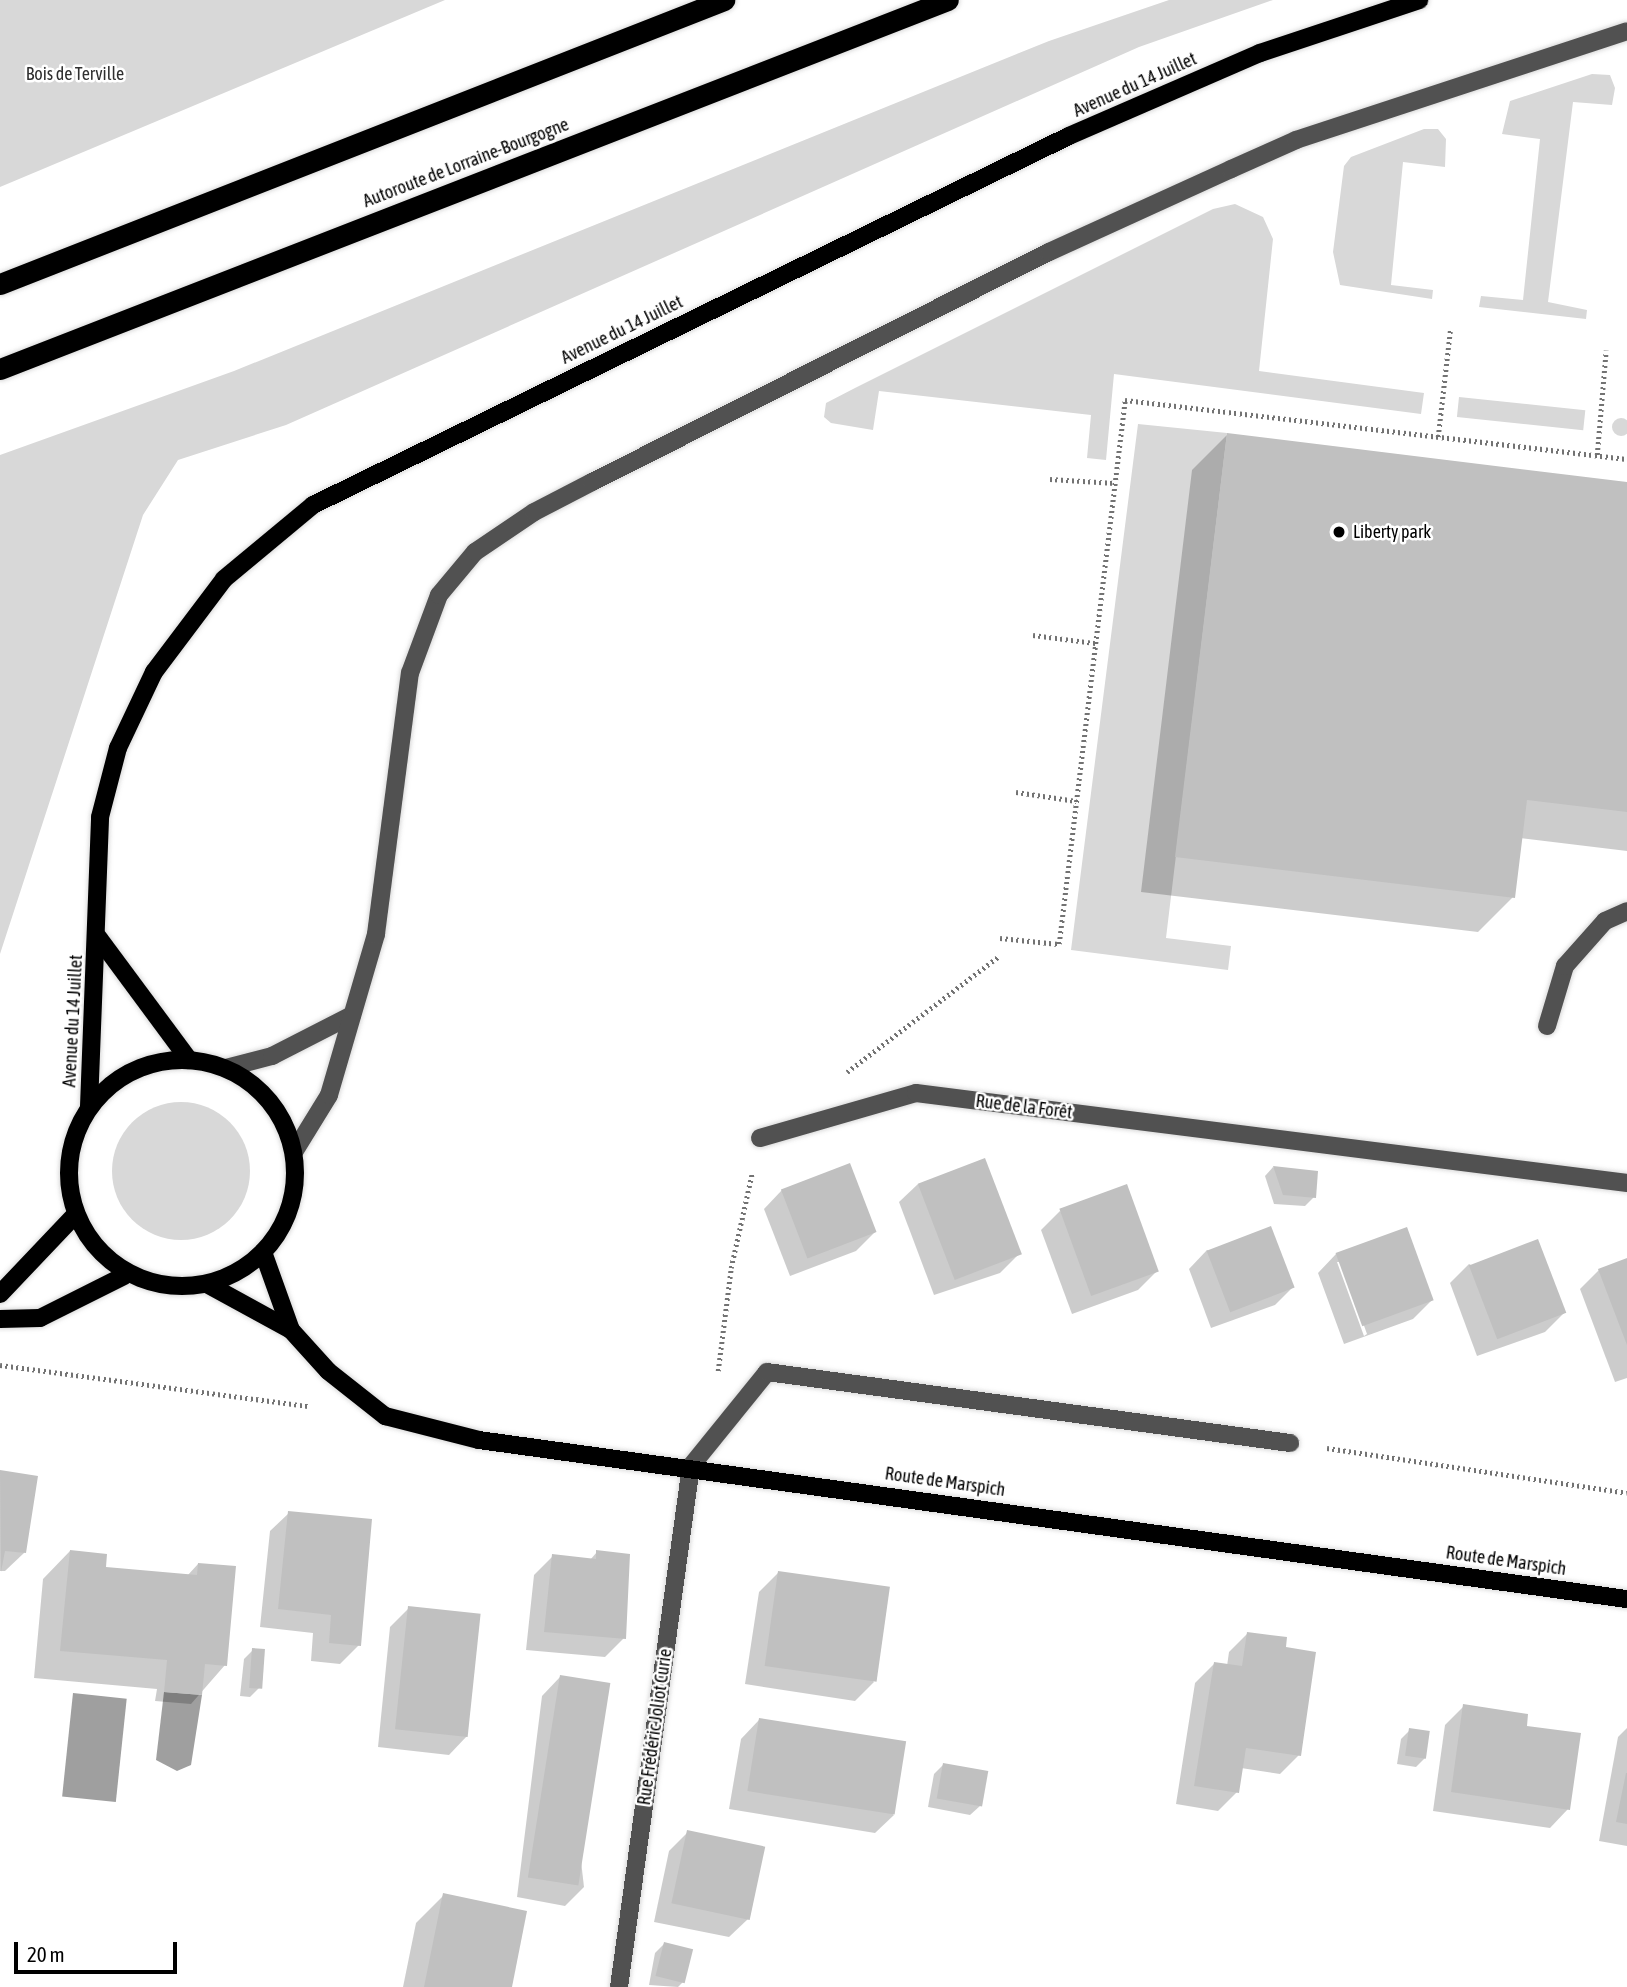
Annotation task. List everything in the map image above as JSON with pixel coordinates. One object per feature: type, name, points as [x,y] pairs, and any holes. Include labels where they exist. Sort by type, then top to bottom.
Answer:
[{"type":"highway","points":[[0,284],[724,0]]},
{"type":"highway","name":"Autoroute de Lorraine-Bourgogne","points":[[0,369],[948,0]]},
{"type":"main road","name":"Avenue du 14 Juillet","points":[[89,1106],[98,937],[100,817],[118,748],[154,672],[224,579],[313,505],[1069,136],[1260,53],[1419,0]]},
{"type":"main road","name":"Avenue du 14 Juillet","points":[[98,937],[189,1059]]},
{"type":"main road","points":[[189,1059],[226,1068],[258,1087],[281,1117],[294,1152],[292,1200],[285,1223],[263,1252],[237,1272],[207,1284],[175,1287],[124,1276],[91,1242],[75,1214],[69,1165],[73,1140],[89,1106],[117,1079],[151,1063],[189,1059]]},
{"type":"main road","points":[[0,1294],[75,1214]]},
{"type":"main road","points":[[263,1252],[291,1330]]},
{"type":"main road","points":[[0,1319],[40,1318],[124,1276]]},
{"type":"main road","points":[[207,1284],[291,1330]]},
{"type":"main road","name":"Route de Marspich","points":[[291,1330],[328,1371],[385,1416],[479,1440],[691,1466],[1627,1599]]},
{"type":"street","points":[[294,1152],[330,1095],[386,879],[410,673],[439,595],[475,552],[534,512],[592,482],[1049,252],[1218,174],[1296,140],[1627,31]]},
{"type":"street","points":[[1547,1026],[1565,967],[1605,921],[1627,911]]},
{"type":"street","points":[[226,1068],[272,1056],[352,1015]]},
{"type":"street","name":"Rue de la Forêt","points":[[760,1138],[916,1094],[1627,1182]]},
{"type":"street","points":[[691,1466],[768,1373],[1290,1443]]},
{"type":"street","name":"Rue Frédéric Joliot Curie","points":[[619,1987],[691,1466]]},
{"type":"path","points":[[1438,437],[1450,331]]},
{"type":"path","points":[[1597,455],[1606,350]]},
{"type":"path","points":[[1000,938],[1059,944],[1125,400],[1627,459]]},
{"type":"path","points":[[1050,479],[1115,483]]},
{"type":"path","points":[[1033,635],[1096,643]]},
{"type":"path","points":[[1016,792],[1076,801]]},
{"type":"path","points":[[835,1081],[998,957]]},
{"type":"path","points":[[718,1373],[731,1268],[760,1138]]},
{"type":"path","points":[[0,1364],[316,1407]]},
{"type":"path","points":[[1290,1443],[1627,1493]]},
{"type":"green space","name":"Bois de Terville","points":[[0,0],[445,0],[0,187]]},
{"type":"green space","points":[[1169,0],[1273,0],[1139,47],[286,425],[178,460],[143,515],[0,954],[0,455],[234,371],[1049,41]]},
{"type":"green space","points":[[1592,74],[1610,75],[1615,88],[1612,105],[1573,102],[1548,302],[1587,310],[1586,319],[1479,307],[1481,296],[1523,300],[1540,139],[1502,134],[1510,101]]},
{"type":"green space","points":[[1424,129],[1438,129],[1446,139],[1445,167],[1403,162],[1391,285],[1433,290],[1432,299],[1340,285],[1333,252],[1344,166],[1351,157]]},
{"type":"green space","points":[[1235,204],[1263,217],[1273,239],[1259,371],[1424,393],[1421,414],[1114,374],[1106,460],[1087,458],[1091,415],[879,391],[873,430],[831,423],[824,417],[826,403],[1213,209]]},
{"type":"green space","points":[[1459,397],[1585,410],[1583,430],[1457,417]]},
{"type":"green space","points":[[1621,418],[1627,421],[1630,427],[1627,433],[1621,436],[1615,433],[1612,427],[1615,421]]},
{"type":"green space","points":[[1138,424],[1227,433],[1166,938],[1231,946],[1228,970],[1071,950]]},
{"type":"green space","points":[[181,1102],[207,1107],[230,1122],[245,1145],[250,1171],[245,1197],[230,1220],[207,1235],[181,1240],[155,1235],[132,1220],[117,1197],[112,1171],[117,1145],[132,1122],[155,1107]]},
{"type":"shaded area","points":[[164,1692],[202,1695],[191,1765],[177,1771],[156,1760]]},
{"type":"shaded area","points":[[73,1693],[127,1699],[116,1802],[62,1796]]},
{"type":"building","points":[[1227,433],[1627,482],[1627,812],[1527,800],[1515,898],[1175,857]]},
{"type":"building","points":[[985,1158],[1022,1254],[955,1280],[918,1184]]},
{"type":"building","points":[[850,1163],[877,1232],[807,1259],[781,1190]]},
{"type":"building","points":[[1273,1166],[1318,1171],[1316,1198],[1283,1195]]},
{"type":"building","points":[[1127,1184],[1159,1271],[1091,1296],[1059,1209]]},
{"type":"building","points":[[1271,1226],[1295,1288],[1230,1312],[1207,1251]]},
{"type":"building","points":[[1407,1227],[1434,1300],[1362,1326],[1336,1253]]},
{"type":"building","points":[[1538,1239],[1566,1313],[1497,1339],[1469,1266]]},
{"type":"building","points":[[1627,1258],[1627,1345],[1598,1269]]},
{"type":"building","points":[[0,1470],[38,1476],[26,1553],[5,1551],[1,1572]]},
{"type":"building","points":[[288,1511],[372,1519],[361,1646],[329,1643],[331,1615],[278,1609]]},
{"type":"building","points":[[70,1550],[107,1554],[106,1567],[197,1575],[198,1563],[236,1566],[227,1666],[205,1664],[202,1695],[164,1692],[167,1660],[60,1651]]},
{"type":"building","points":[[596,1550],[630,1554],[626,1639],[544,1632],[552,1554],[596,1559]]},
{"type":"building","points":[[778,1571],[890,1587],[877,1682],[765,1666]]},
{"type":"building","points":[[408,1606],[481,1614],[468,1737],[395,1729]]},
{"type":"building","points":[[1247,1632],[1287,1637],[1286,1647],[1316,1652],[1301,1756],[1246,1748],[1239,1793],[1194,1786],[1214,1662],[1242,1666]]},
{"type":"building","points":[[252,1648],[265,1649],[262,1689],[249,1688]]},
{"type":"building","points":[[560,1675],[610,1683],[578,1885],[528,1877]]},
{"type":"building","points":[[1463,1704],[1528,1714],[1527,1726],[1581,1733],[1570,1810],[1451,1792]]},
{"type":"building","points":[[759,1718],[906,1741],[895,1814],[747,1791]]},
{"type":"building","points":[[1409,1728],[1430,1731],[1426,1759],[1405,1756]]},
{"type":"building","points":[[943,1763],[988,1771],[982,1806],[937,1798]]},
{"type":"building","points":[[1627,1773],[1627,1824],[1616,1822]]},
{"type":"building","points":[[687,1830],[765,1847],[750,1920],[671,1903]]},
{"type":"building","points":[[443,1893],[527,1911],[512,1987],[424,1987]]},
{"type":"building","points":[[664,1942],[693,1949],[685,1983],[656,1976]]},
{"type":"place","name":"Liberty park","points":[[1339,532]]}]
